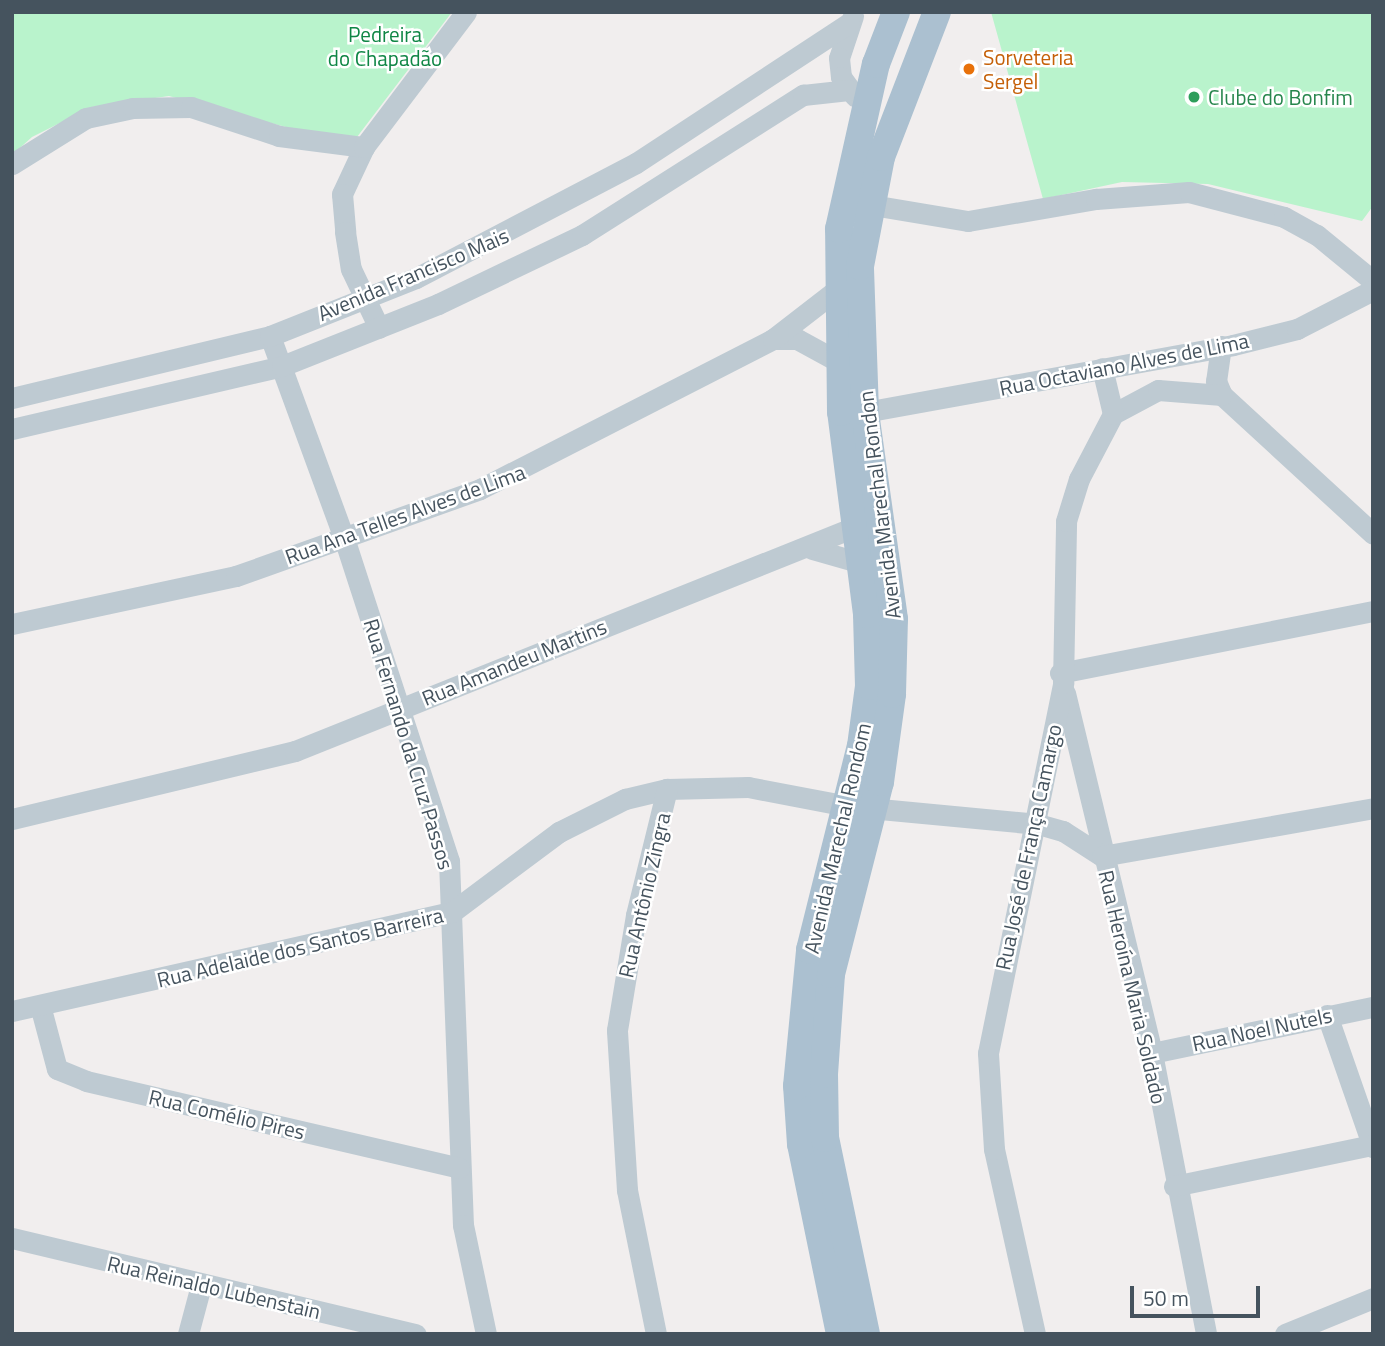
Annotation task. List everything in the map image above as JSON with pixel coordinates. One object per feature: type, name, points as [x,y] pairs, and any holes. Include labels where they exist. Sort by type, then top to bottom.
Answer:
[{"type":"main road","name":"Avenida Marechal Rondom","points":[[840,1334],[801,1144],[797,1086],[810,950],[861,807],[869,686],[861,563],[870,522],[839,362],[835,291],[839,229],[858,95],[895,12]]},
{"type":"main road","name":"Avenida Marechal Rondon","points":[[866,1334],[825,1138],[824,1074],[831,974],[861,807],[894,650],[870,522],[860,266],[872,205],[902,95],[931,16]]},
{"type":"main road","points":[[858,95],[902,95]]},
{"type":"street","points":[[379,328],[351,269],[342,194],[364,147],[466,12]]},
{"type":"street","points":[[853,16],[839,58],[858,95]]},
{"type":"street","name":"Avenida Francisco Mais","points":[[12,398],[270,336],[363,297],[568,202],[694,128],[853,16]]},
{"type":"street","name":"Avenida Francisco Mais","points":[[12,429],[282,366],[379,328],[582,235],[803,95],[858,95]]},
{"type":"street","points":[[12,164],[86,118],[133,108],[191,107],[279,136],[364,147]]},
{"type":"street","points":[[872,205],[968,221],[1096,199],[1189,192],[1284,217],[1317,235],[1373,281]]},
{"type":"street","name":"Rua Octaviano Alves de Lima","points":[[866,412],[1220,346],[1297,329],[1373,290]]},
{"type":"street","name":"Rua Ana Telles Alves de Lima","points":[[12,624],[236,576],[543,463],[773,340],[835,291]]},
{"type":"street","name":"Rua Fernando da Cruz Passos","points":[[270,336],[344,538],[449,861],[463,1225],[486,1334]]},
{"type":"street","points":[[773,340],[797,338],[839,362]]},
{"type":"street","points":[[1220,346],[1216,381],[1222,395],[1373,534]]},
{"type":"street","points":[[1102,368],[1113,414],[1158,390],[1222,395]]},
{"type":"street","name":"Rua José de França Camargo","points":[[1035,1334],[994,1149],[988,1053],[1038,824],[1061,678],[1066,521],[1079,480],[1113,414]]},
{"type":"street","name":"Rua Amandeu Martins","points":[[12,819],[219,774],[295,751],[811,548],[870,522]]},
{"type":"street","points":[[811,548],[861,563]]},
{"type":"street","points":[[1061,678],[1373,611]]},
{"type":"street","name":"Rua Heroína Maria Soldado","points":[[1061,678],[1102,856],[1152,1053],[1174,1186],[1206,1334]]},
{"type":"street","name":"Rua Adelaide dos Santos Barreira","points":[[12,1012],[41,1009],[452,912],[559,832],[625,799],[667,789],[748,787],[861,807],[1038,824],[1063,831],[1102,856]]},
{"type":"street","name":"Rua Antônio Zingra","points":[[656,1334],[621,1149],[617,1030],[667,789]]},
{"type":"street","points":[[1102,856],[1373,808]]},
{"type":"street","name":"Rua Noel Nutels","points":[[1152,1053],[1373,1007]]},
{"type":"street","name":"Rua Comélio Pires","points":[[41,1009],[57,1069],[86,1081],[459,1168]]},
{"type":"street","points":[[1174,1186],[1372,1146],[1327,1015]]},
{"type":"street","name":"Rua Reinaldo Lubenstain","points":[[12,1238],[416,1334]]},
{"type":"street","points":[[188,1334],[201,1285]]},
{"type":"street","points":[[1285,1334],[1373,1298]]},
{"type":"green space","name":"Pedreira do Chapadão","points":[[12,12],[452,12],[357,137],[297,130],[169,96],[92,107],[32,137],[12,155]]},
{"type":"green space","name":"Clube do Bonfim","points":[[991,12],[1373,12],[1373,206],[1362,221],[1208,184],[1122,182],[1043,199]]},
{"type":"place","name":"Sorveteria Sergel","points":[[969,69]]},
{"type":"place","name":"Clube do Bonfim","points":[[1194,97]]}]
